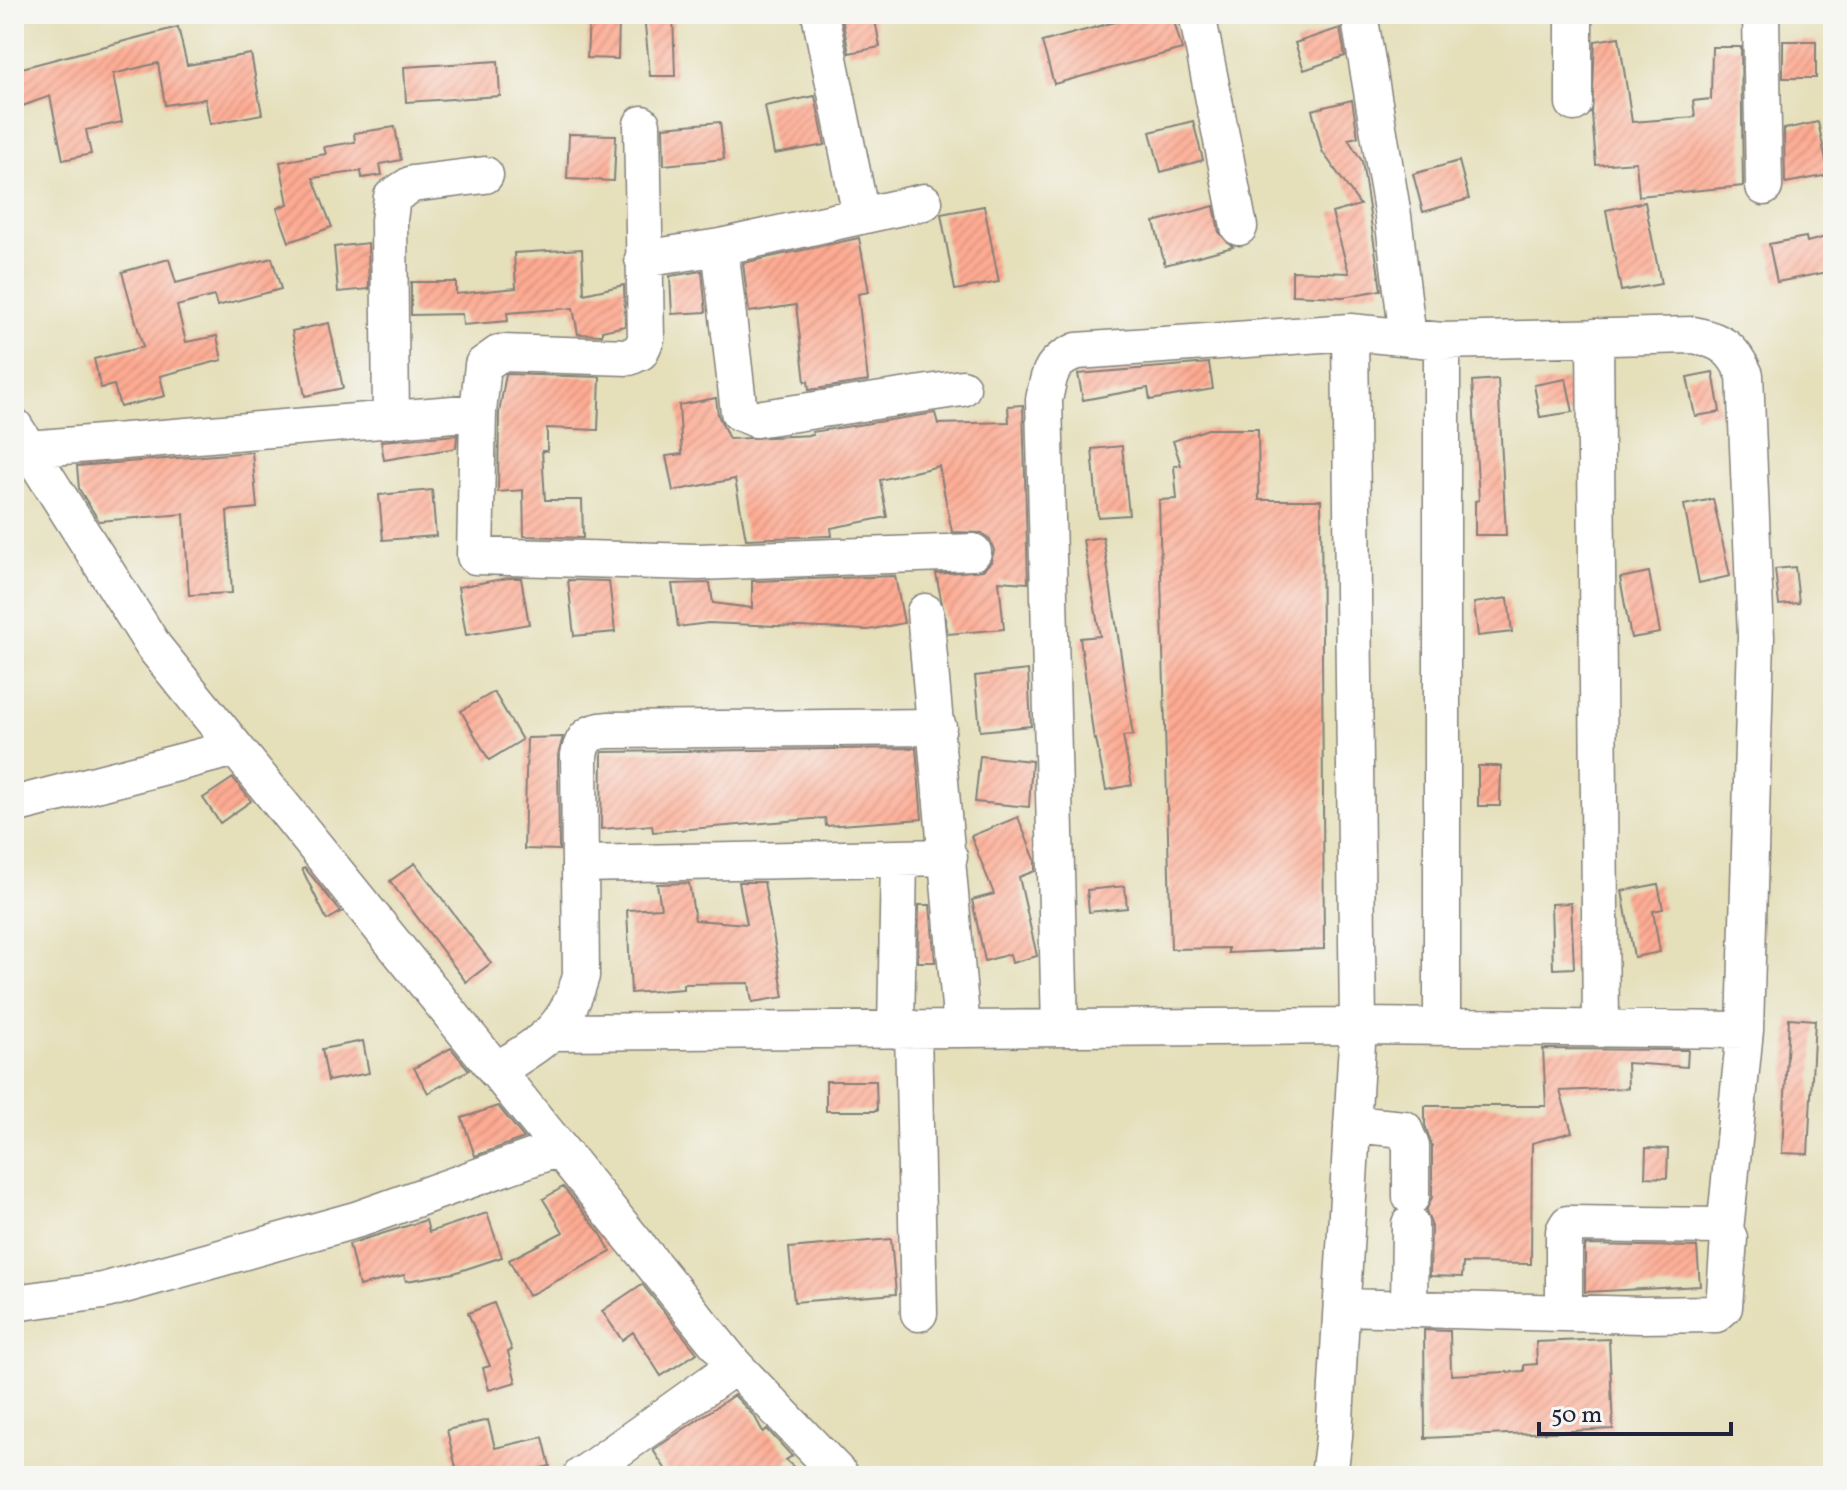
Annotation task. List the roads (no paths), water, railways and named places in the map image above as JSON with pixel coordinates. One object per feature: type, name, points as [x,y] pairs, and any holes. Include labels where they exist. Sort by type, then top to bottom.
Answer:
[{"type":"street","points":[[820,14],[861,216]]},
{"type":"street","points":[[1197,14],[1239,227]]},
{"type":"street","points":[[1359,14],[1393,216],[1425,340],[1442,1027]]},
{"type":"street","points":[[1574,14],[1574,103]]},
{"type":"street","points":[[1761,14],[1764,187]]},
{"type":"street","points":[[642,124],[646,339],[640,352],[629,357],[500,353],[483,365],[478,412],[475,556],[698,562],[973,552]]},
{"type":"street","points":[[391,420],[389,220],[392,197],[412,184],[485,175]]},
{"type":"street","points":[[643,259],[720,247],[924,202]]},
{"type":"street","points":[[720,247],[739,412],[745,417],[756,419],[962,388]]},
{"type":"street","points":[[1329,1476],[1358,1026],[1350,332]]},
{"type":"street","points":[[1060,1028],[1044,400],[1050,372],[1058,359],[1077,351],[1350,332],[1425,340],[1694,335],[1720,341],[1735,353],[1745,375],[1756,637],[1745,1030],[1725,1230],[1729,1238],[1725,1305],[1719,1313],[1641,1315],[1564,1310],[1342,1307]]},
{"type":"street","points":[[1595,337],[1601,1029]]},
{"type":"street","points":[[478,412],[391,420],[21,437],[154,647],[735,1366],[841,1476]]},
{"type":"street","points":[[925,612],[938,727],[962,1029]]},
{"type":"street","points":[[496,1071],[555,1032],[575,998],[581,976],[579,755],[582,739],[593,731],[938,727]]},
{"type":"street","points":[[14,805],[235,748]]},
{"type":"street","points":[[581,864],[949,857]]},
{"type":"street","points":[[899,858],[904,1029],[919,1313]]},
{"type":"street","points":[[555,1032],[1358,1026],[1745,1030]]},
{"type":"street","points":[[1352,1124],[1396,1126],[1410,1136],[1409,1308]]},
{"type":"street","points":[[14,1303],[103,1291],[359,1219],[559,1148]]},
{"type":"street","points":[[1564,1310],[1564,1231],[1568,1224],[1718,1226],[1725,1230]]},
{"type":"street","points":[[605,1469],[735,1366]]}]
